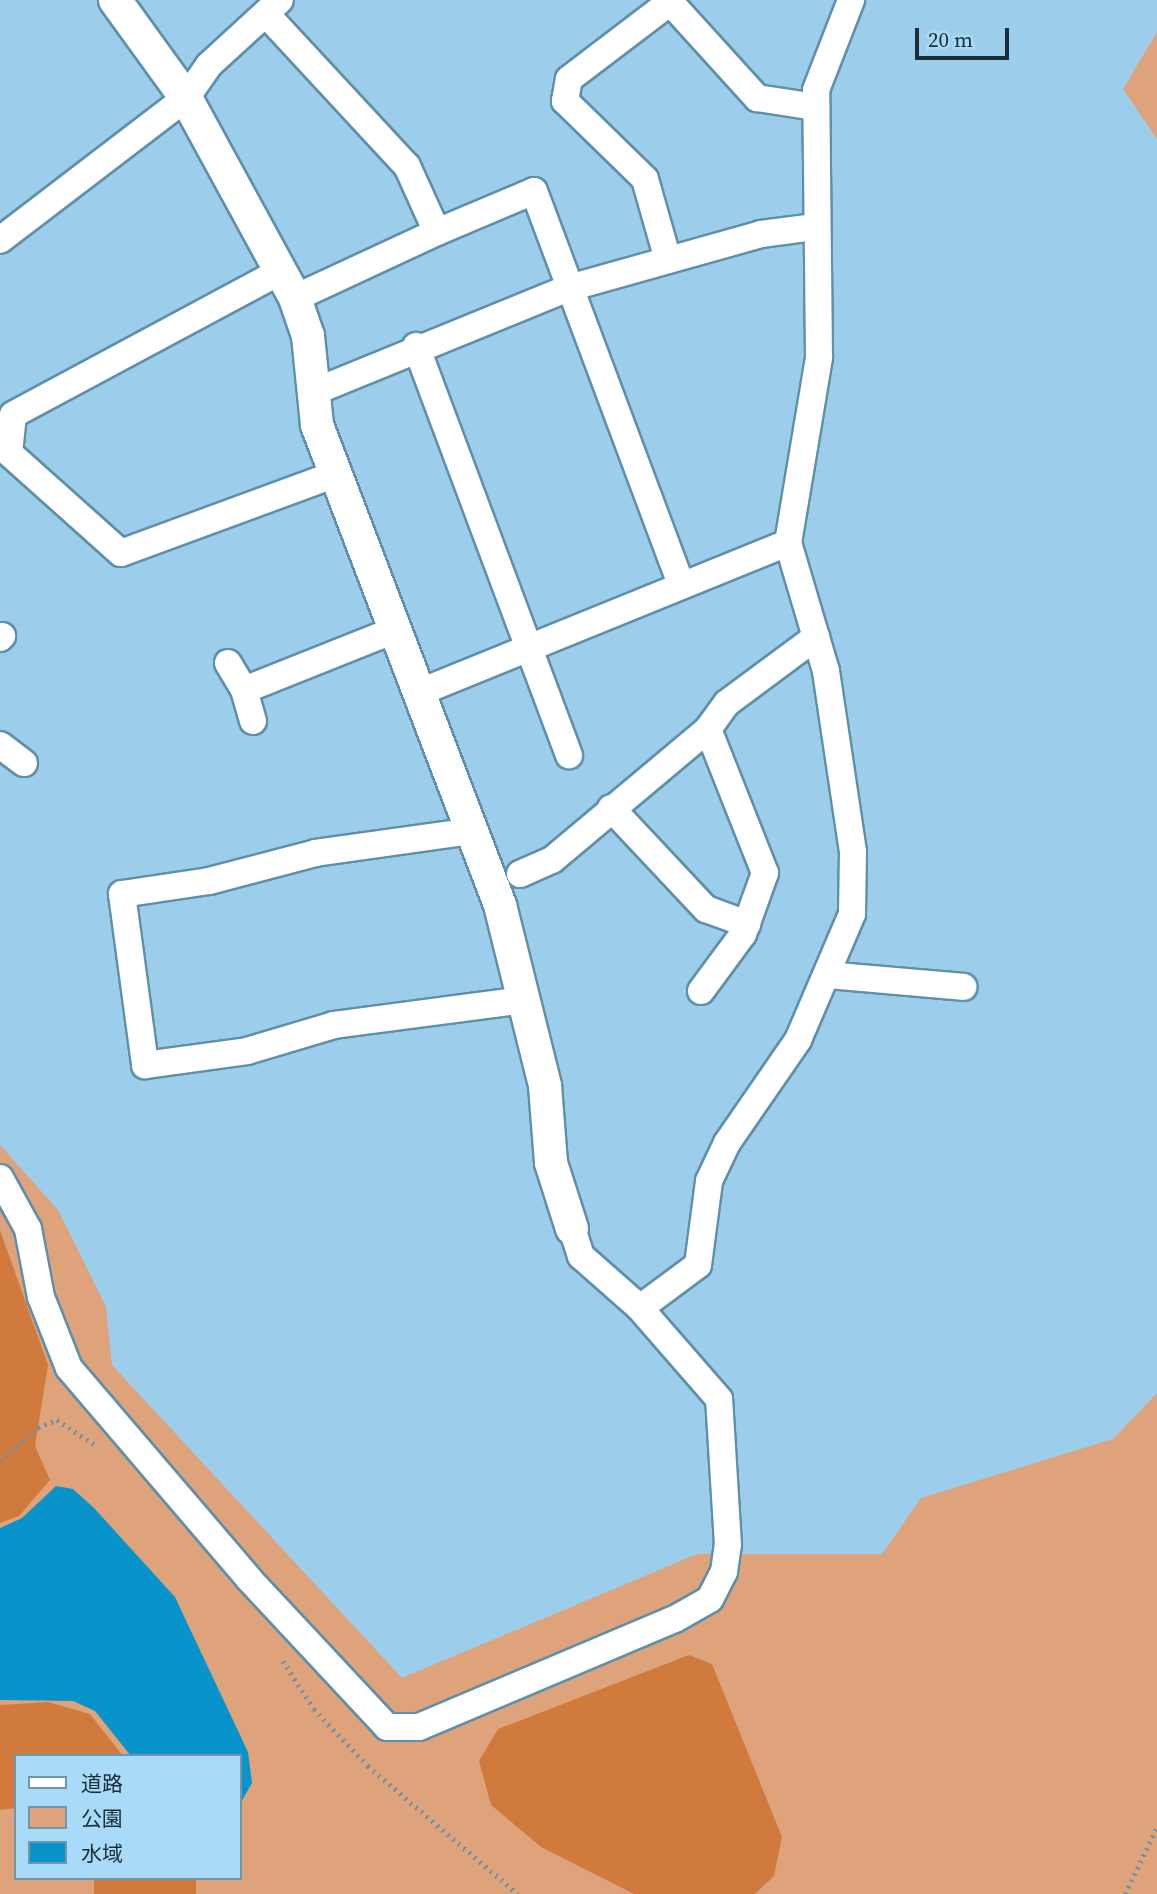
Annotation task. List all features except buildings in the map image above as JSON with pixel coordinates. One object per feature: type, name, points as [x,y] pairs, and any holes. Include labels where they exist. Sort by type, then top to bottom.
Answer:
[{"type":"street","points":[[0,1178],[28,1230],[41,1297],[69,1368],[249,1579],[387,1727],[419,1727],[710,1599],[728,1545],[719,1399],[640,1308],[581,1256],[551,1163],[545,1086],[524,1000],[472,831],[317,425],[316,391],[288,285],[186,97],[115,0]]},
{"type":"street","points":[[640,1308],[698,1265],[709,1181],[727,1143],[778,1078],[827,975],[852,914],[855,888],[826,671],[788,542],[819,357],[814,227],[816,90],[852,0]]},
{"type":"street","points":[[668,260],[645,179],[565,101],[569,79],[670,2],[757,98],[816,107]]},
{"type":"street","points":[[0,240],[186,97],[209,65],[273,7],[407,166],[437,232]]},
{"type":"street","points":[[336,474],[121,553],[9,453],[13,415],[288,285],[437,232],[534,191],[681,584]]},
{"type":"street","points":[[316,391],[416,346],[569,288],[668,260],[814,227]]},
{"type":"street","points":[[416,346],[569,755]]},
{"type":"street","points":[[418,693],[527,645],[788,542]]},
{"type":"street","points":[[244,690],[395,630]]},
{"type":"street","points":[[520,874],[552,860],[708,729],[727,703],[816,637]]},
{"type":"street","points":[[228,663],[244,690],[253,721]]},
{"type":"street","points":[[701,991],[747,924],[765,873],[708,729]]},
{"type":"street","points":[[0,745],[24,763]]},
{"type":"street","points":[[611,808],[706,909],[747,924]]},
{"type":"street","points":[[472,831],[316,853],[209,881],[122,894],[145,1065],[247,1051],[334,1025],[524,1000]]},
{"type":"street","points":[[827,975],[963,987]]},
{"type":"path","points":[[0,1461],[38,1427],[57,1420],[99,1447]]},
{"type":"path","points":[[278,1655],[314,1709],[368,1766],[518,1894]]},
{"type":"path","points":[[1125,1894],[1157,1827]]},
{"type":"green space","points":[[1157,32],[1157,139],[1123,89]]},
{"type":"green space","points":[[0,1145],[58,1210],[106,1307],[112,1365],[402,1678],[697,1554],[882,1554],[921,1498],[1113,1439],[1157,1393],[1157,1894],[0,1894]]},
{"type":"shaded area","points":[[0,1230],[48,1365],[35,1446],[50,1480],[19,1516],[0,1523]]},
{"type":"shaded area","points":[[689,1655],[712,1664],[782,1837],[774,1876],[755,1894],[634,1894],[541,1847],[491,1805],[479,1761],[498,1729]]},
{"type":"shaded area","points":[[48,1702],[90,1714],[121,1754],[14,1754],[14,1808],[0,1810],[0,1705]]},
{"type":"shaded area","points":[[94,1880],[196,1880],[196,1894],[94,1894]]},
{"type":"water","points":[[56,1486],[73,1489],[94,1508],[175,1597],[248,1752],[252,1783],[242,1800],[242,1754],[129,1754],[95,1711],[73,1701],[0,1700],[0,1528],[22,1518]]}]
